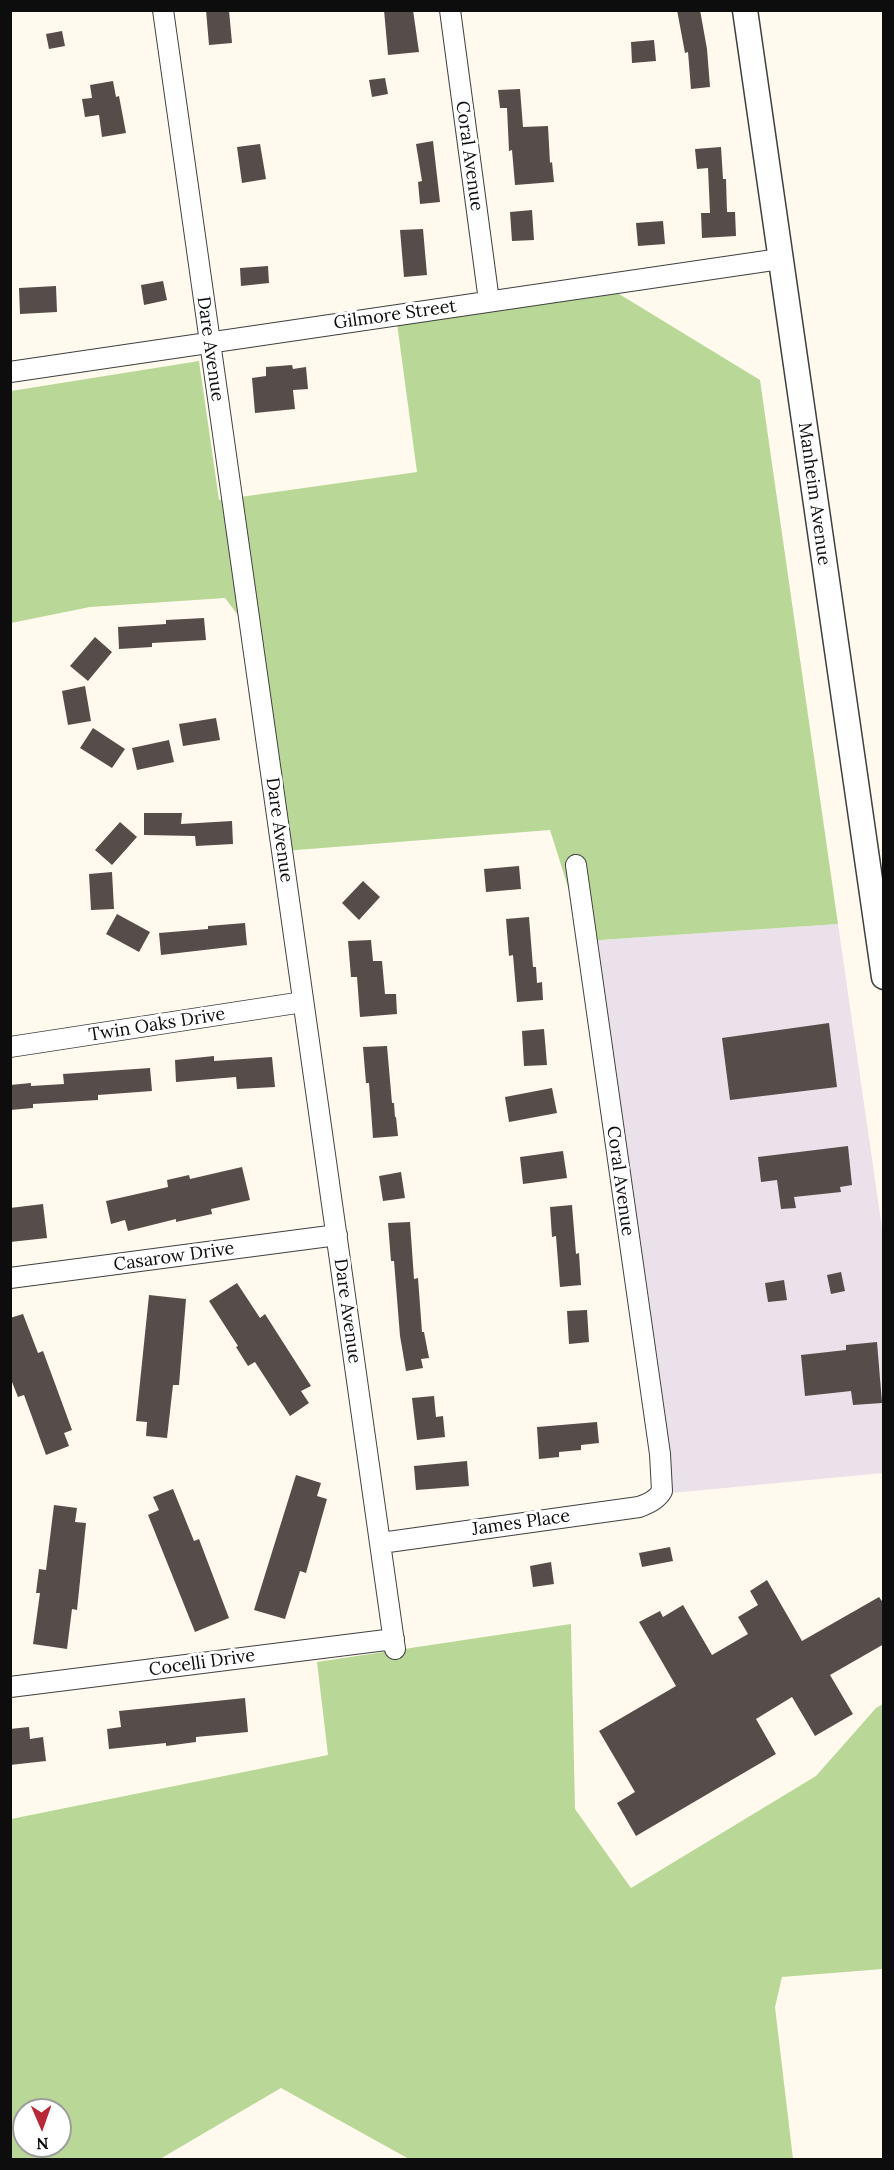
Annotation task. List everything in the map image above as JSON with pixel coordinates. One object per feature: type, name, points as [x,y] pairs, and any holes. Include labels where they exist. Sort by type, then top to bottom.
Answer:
[{"type":"street","name":"Dare Avenue","points":[[163,10],[395,1644]]},
{"type":"street","name":"Coral Avenue","points":[[450,10],[489,301]]},
{"type":"street","name":"Manheim Avenue","points":[[745,10],[884,977]]},
{"type":"street","name":"Gilmore Street","points":[[10,372],[780,259]]},
{"type":"street","name":"Coral Avenue","points":[[576,865],[660,1454],[662,1485],[659,1496]]},
{"type":"street","name":"Twin Oaks Drive","points":[[10,1047],[303,1002]]},
{"type":"street","name":"Casarow Drive","points":[[10,1278],[337,1235]]},
{"type":"street","name":"James Place","points":[[381,1543],[639,1507],[659,1496]]},
{"type":"street","name":"Cocelli Drive","points":[[10,1687],[395,1644]]},
{"type":"shaded area","points":[[838,924],[883,1235],[883,1473],[661,1494],[585,941]]},
{"type":"green space","points":[[606,286],[760,380],[838,924],[585,941],[550,830],[284,851],[254,636],[225,598],[90,607],[11,623],[11,391],[199,361],[219,500],[417,472],[396,316]]},
{"type":"green space","points":[[571,1624],[575,1809],[631,1888],[816,1776],[876,1708],[883,1704],[883,1969],[782,1977],[775,2007],[793,2159],[409,2159],[281,2088],[160,2159],[11,2160],[11,1819],[328,1755],[317,1662]]},
{"type":"building","points":[[206,10],[229,10],[232,43],[209,45]]},
{"type":"building","points":[[384,10],[413,10],[419,52],[388,55]]},
{"type":"building","points":[[677,10],[700,10],[707,49],[710,87],[691,89],[688,52],[685,53]]},
{"type":"building","points":[[62,31],[65,46],[49,49],[46,34]]},
{"type":"building","points":[[654,40],[656,61],[632,63],[631,42]]},
{"type":"building","points":[[385,78],[388,94],[372,97],[369,80]]},
{"type":"building","points":[[113,81],[116,97],[119,96],[126,133],[102,137],[99,115],[85,117],[82,99],[92,98],[90,85]]},
{"type":"building","points":[[520,89],[523,127],[548,126],[550,163],[552,162],[554,182],[515,185],[512,150],[509,151],[507,108],[500,108],[498,90]]},
{"type":"building","points":[[433,141],[440,202],[420,204],[418,182],[422,181],[416,144]]},
{"type":"building","points":[[260,144],[266,179],[242,183],[237,147]]},
{"type":"building","points":[[721,147],[723,179],[726,179],[727,212],[735,212],[736,236],[702,238],[701,213],[710,213],[708,168],[697,169],[695,149]]},
{"type":"building","points":[[532,210],[534,240],[512,241],[510,212]]},
{"type":"building","points":[[663,221],[665,244],[638,246],[636,223]]},
{"type":"building","points":[[423,229],[427,275],[404,277],[400,230]]},
{"type":"building","points":[[268,266],[269,283],[241,286],[240,268]]},
{"type":"building","points":[[163,281],[167,300],[144,305],[141,285]]},
{"type":"building","points":[[56,286],[57,312],[20,314],[19,288]]},
{"type":"building","points":[[292,365],[293,369],[306,367],[308,389],[293,390],[295,409],[255,413],[252,378],[266,376],[266,367]]},
{"type":"building","points":[[204,618],[206,640],[152,643],[152,647],[119,649],[118,627],[166,624],[166,620]]},
{"type":"building","points":[[95,637],[112,652],[88,681],[70,666]]},
{"type":"building","points":[[85,686],[91,721],[68,725],[62,691]]},
{"type":"building","points":[[216,718],[220,740],[183,746],[179,724]]},
{"type":"building","points":[[93,728],[125,749],[112,768],[80,748]]},
{"type":"building","points":[[169,740],[174,762],[137,770],[132,748]]},
{"type":"building","points":[[144,813],[182,813],[181,824],[232,821],[233,844],[196,846],[195,836],[144,835]]},
{"type":"building","points":[[120,822],[137,837],[112,865],[95,850]]},
{"type":"building","points":[[519,866],[521,889],[486,892],[484,869]]},
{"type":"building","points":[[112,872],[114,909],[91,910],[89,874]]},
{"type":"building","points":[[363,881],[380,897],[359,920],[342,903]]},
{"type":"building","points":[[117,914],[150,932],[139,952],[106,934]]},
{"type":"building","points":[[529,917],[533,967],[536,967],[537,983],[542,982],[543,1000],[517,1002],[513,955],[509,956],[506,919]]},
{"type":"building","points":[[245,923],[247,945],[161,955],[159,933]]},
{"type":"building","points":[[371,940],[373,961],[382,961],[385,994],[396,994],[397,1014],[360,1017],[357,977],[351,977],[348,941]]},
{"type":"building","points":[[829,1023],[837,1087],[730,1100],[722,1038]]},
{"type":"building","points":[[544,1029],[547,1065],[524,1066],[522,1031]]},
{"type":"building","points":[[387,1046],[392,1103],[394,1103],[398,1136],[373,1138],[369,1083],[366,1083],[363,1047]]},
{"type":"building","points":[[214,1056],[214,1061],[272,1057],[275,1087],[237,1089],[236,1077],[176,1082],[175,1060]]},
{"type":"building","points":[[150,1068],[152,1091],[98,1095],[98,1100],[33,1104],[33,1108],[10,1110],[10,1085],[64,1084],[63,1074]]},
{"type":"building","points":[[552,1088],[557,1113],[509,1122],[505,1097]]},
{"type":"building","points":[[848,1146],[852,1185],[840,1187],[841,1192],[794,1197],[796,1208],[781,1209],[777,1180],[761,1182],[758,1157]]},
{"type":"building","points":[[563,1151],[567,1178],[523,1184],[520,1157]]},
{"type":"building","points":[[242,1167],[250,1200],[211,1209],[212,1214],[176,1222],[176,1219],[128,1231],[125,1220],[111,1224],[106,1201],[168,1187],[167,1180],[189,1175],[190,1179]]},
{"type":"building","points":[[401,1172],[405,1198],[383,1201],[379,1176]]},
{"type":"building","points":[[43,1204],[47,1238],[10,1242],[10,1208]]},
{"type":"building","points":[[572,1205],[581,1285],[560,1287],[556,1236],[552,1237],[550,1207]]},
{"type":"building","points":[[410,1222],[414,1279],[418,1278],[422,1332],[424,1332],[429,1358],[421,1359],[423,1368],[406,1371],[388,1223]]},
{"type":"building","points":[[841,1272],[845,1291],[831,1294],[827,1275]]},
{"type":"building","points":[[784,1280],[787,1300],[768,1302],[765,1283]]},
{"type":"building","points":[[237,1283],[260,1318],[265,1314],[311,1386],[301,1391],[309,1403],[290,1416],[255,1362],[248,1366],[209,1301]]},
{"type":"building","points":[[149,1295],[186,1299],[179,1385],[173,1385],[167,1438],[146,1436],[147,1422],[136,1421]]},
{"type":"building","points":[[587,1310],[589,1342],[569,1344],[567,1311]]},
{"type":"building","points":[[23,1314],[38,1353],[43,1351],[72,1430],[64,1433],[69,1446],[46,1455],[24,1395],[18,1397],[10,1377],[10,1318]]},
{"type":"building","points":[[877,1342],[882,1403],[853,1405],[851,1391],[805,1396],[801,1355],[846,1350],[846,1345]]},
{"type":"building","points":[[434,1396],[436,1417],[443,1416],[445,1437],[417,1440],[412,1398]]},
{"type":"building","points":[[597,1422],[599,1443],[581,1445],[581,1450],[559,1452],[559,1457],[539,1459],[537,1427]]},
{"type":"building","points":[[467,1461],[469,1486],[416,1490],[414,1466]]},
{"type":"building","points":[[296,1475],[321,1483],[317,1496],[327,1499],[306,1573],[300,1571],[285,1619],[254,1610]]},
{"type":"building","points":[[173,1489],[194,1541],[199,1539],[229,1618],[195,1632],[148,1515],[159,1510],[153,1497]]},
{"type":"building","points":[[54,1505],[77,1508],[75,1522],[86,1523],[77,1610],[72,1609],[67,1649],[33,1644],[40,1593],[36,1593],[39,1569],[46,1570]]},
{"type":"building","points":[[670,1547],[673,1561],[642,1567],[639,1553]]},
{"type":"building","points":[[551,1562],[554,1584],[533,1587],[530,1566]]},
{"type":"building","points":[[767,1580],[802,1641],[879,1597],[884,1604],[884,1644],[830,1675],[853,1714],[815,1736],[792,1697],[756,1719],[776,1754],[636,1836],[617,1803],[635,1792],[599,1731],[676,1686],[639,1622],[660,1611],[663,1617],[683,1605],[712,1655],[748,1634],[738,1617],[758,1605],[750,1591]]},
{"type":"building","points":[[245,1698],[248,1732],[196,1737],[196,1742],[166,1746],[166,1743],[109,1749],[107,1729],[121,1727],[119,1711]]},
{"type":"building","points":[[29,1727],[30,1739],[43,1737],[46,1761],[10,1765],[10,1729]]}]
